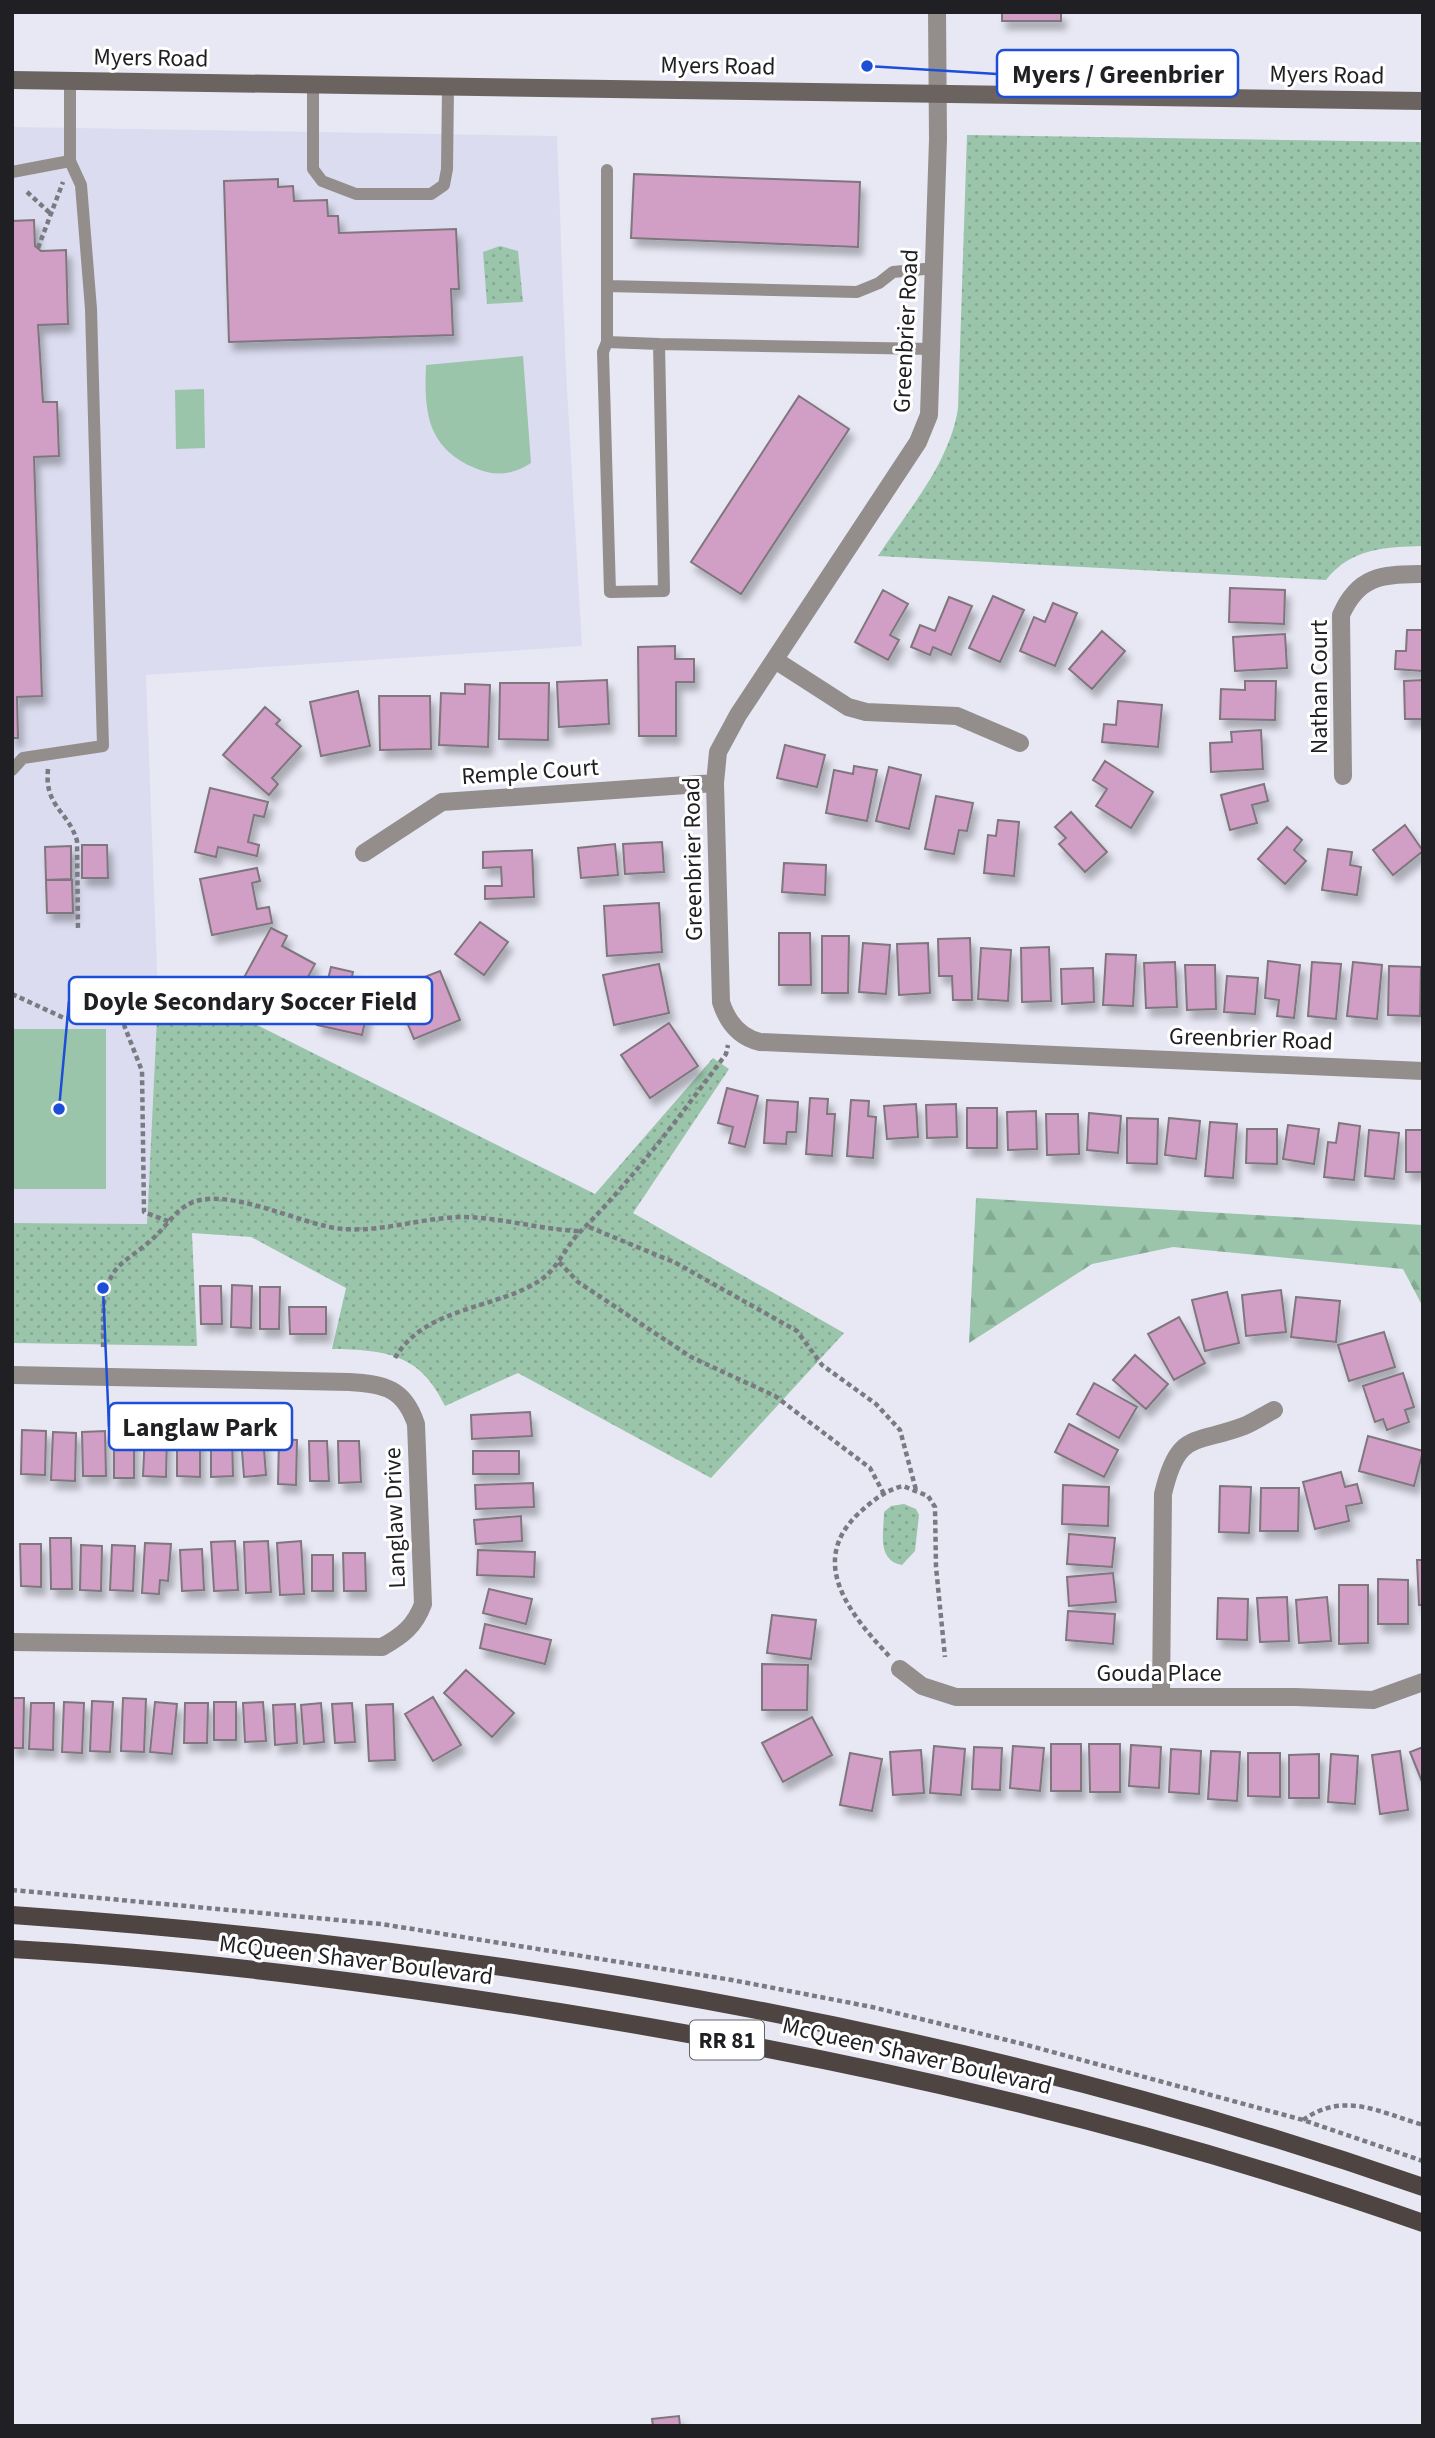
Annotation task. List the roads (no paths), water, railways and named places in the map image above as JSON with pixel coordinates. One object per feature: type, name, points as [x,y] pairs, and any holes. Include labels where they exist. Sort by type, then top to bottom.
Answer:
[{"type":"main road","name":"Myers Road","points":[[12,80],[1423,101]]},
{"type":"main road","name":"McQueen Shaver Boulevard","points":[[12,1915],[236,1933],[400,1953],[795,2017],[999,2063],[1233,2125],[1423,2187]]},
{"type":"main road","name":"McQueen Shaver Boulevard","points":[[12,1949],[240,1968],[444,1994],[835,2060],[1051,2111],[1248,2165],[1423,2223]]},
{"type":"street","name":"Greenbrier Road","points":[[937,12],[938,94],[929,415],[918,442],[726,734],[718,752],[715,783],[721,1002],[732,1024],[748,1039],[760,1042],[1423,1071]]},
{"type":"street","name":"Nathan Court","points":[[1343,776],[1341,615],[1348,600],[1369,581],[1384,575],[1423,574]]},
{"type":"street","points":[[775,660],[848,707],[866,712],[957,716],[1020,743]]},
{"type":"street","name":"Remple Court","points":[[364,853],[442,802],[715,783]]},
{"type":"street","name":"Langlaw Drive","points":[[12,1376],[349,1382],[390,1389],[408,1403],[416,1424],[423,1604],[414,1624],[406,1633],[382,1647],[374,1648],[12,1642]]},
{"type":"street","points":[[1161,1697],[1163,1494],[1168,1471],[1192,1441],[1244,1426],[1274,1410]]},
{"type":"street","name":"Gouda Place","points":[[900,1669],[922,1686],[956,1697],[1373,1700],[1423,1682]]},
{"type":"lane","points":[[12,770],[23,758],[103,746],[91,309],[81,185],[70,161],[70,81]]},
{"type":"lane","points":[[313,85],[313,169],[322,181],[356,194],[431,194],[444,185],[447,169],[448,87]]},
{"type":"lane","points":[[12,172],[70,161]]},
{"type":"lane","points":[[607,170],[607,342],[603,352],[610,592],[664,591],[659,344]]},
{"type":"lane","points":[[607,286],[857,292],[879,283],[893,272],[934,268]]},
{"type":"lane","points":[[607,342],[932,349]]},
{"type":"place","name":"Myers / Greenbrier","points":[[867,66]]},
{"type":"place","name":"Doyle Secondary Soccer Field","points":[[59,1109]]},
{"type":"place","name":"Langlaw Park","points":[[103,1288]]}]
